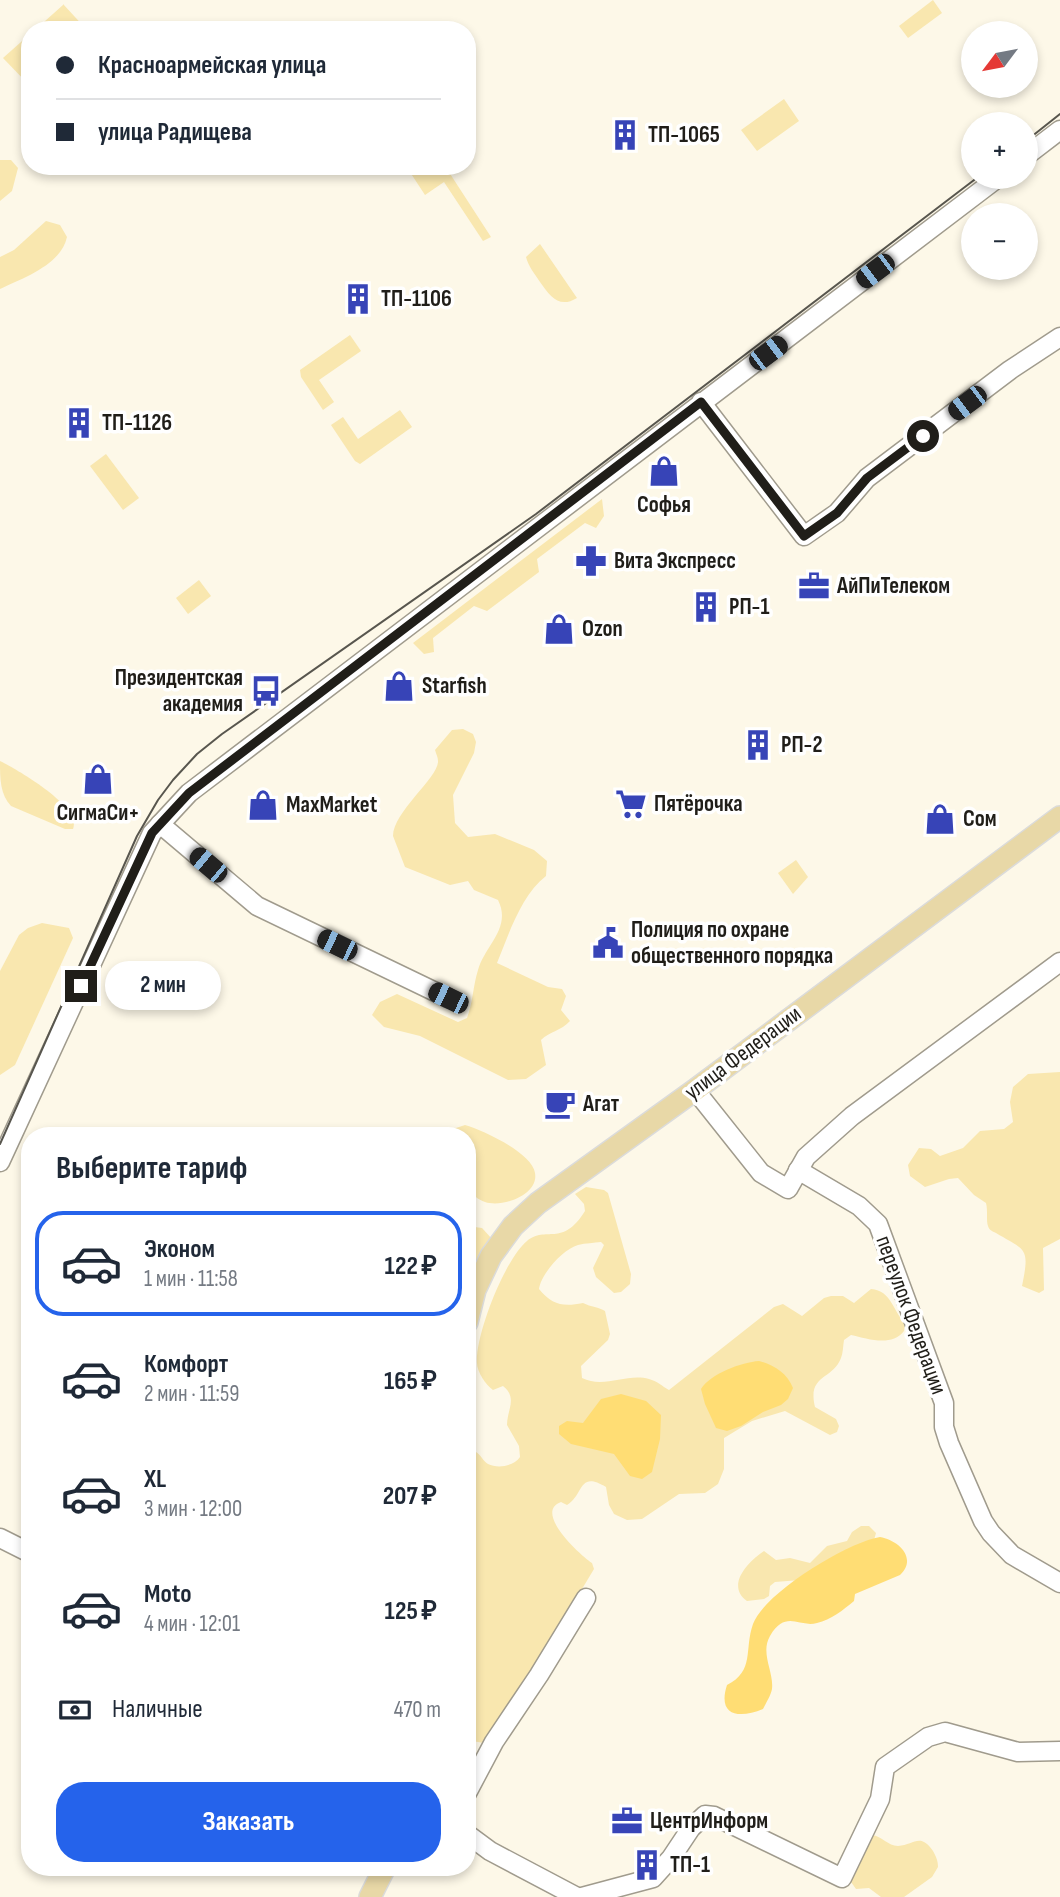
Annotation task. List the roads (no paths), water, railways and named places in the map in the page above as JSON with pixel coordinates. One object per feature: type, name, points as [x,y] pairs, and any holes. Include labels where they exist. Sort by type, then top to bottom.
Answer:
[{"type":"main road","name":"улица Федерации","points":[[476,1288],[491,1256],[513,1226],[574,1175],[695,1090],[1060,817]]},
{"type":"main road","points":[[370,1897],[380,1876]]},
{"type":"street","points":[[1038,147],[1060,130]]},
{"type":"street","points":[[0,1162],[152,833],[189,793],[983,189]]},
{"type":"street","points":[[701,402],[804,536],[837,513],[867,478],[1010,370],[1060,337]]},
{"type":"street","points":[[160,824],[257,906],[448,998]]},
{"type":"street","points":[[695,1090],[761,1173],[788,1189],[806,1157],[852,1116],[1060,962]]},
{"type":"street","name":"переулок Федерации","points":[[798,1170],[859,1206],[878,1224],[944,1403],[944,1427],[949,1443],[984,1521],[991,1533],[1013,1555],[1060,1583]]},
{"type":"street","points":[[0,1538],[21,1548]]},
{"type":"street","points":[[476,1776],[494,1742],[586,1598]]},
{"type":"street","points":[[582,1897],[653,1878],[671,1858],[691,1828],[705,1815],[714,1816],[842,1878],[880,1799],[885,1767],[928,1737],[945,1732],[1018,1752],[1060,1751]]},
{"type":"street","points":[[476,1840],[577,1897]]},
{"type":"tram line","points":[[1038,131],[1060,114]]},
{"type":"tram line","points":[[0,1144],[137,836],[158,800],[197,754],[536,514],[962,189]]},
{"type":"place","name":"ТП-1065","points":[[625,135]]},
{"type":"place","name":"ТП-1106","points":[[358,299]]},
{"type":"place","name":"ТП-1126","points":[[79,423]]},
{"type":"place","name":"Софья","points":[[664,471]]},
{"type":"place","name":"Вита Экспресс","points":[[591,561]]},
{"type":"place","name":"АйПиТелеком","points":[[814,586]]},
{"type":"place","name":"РП-1","points":[[706,607]]},
{"type":"place","name":"Ozon","points":[[559,629]]},
{"type":"place","name":"Starfish","points":[[399,686]]},
{"type":"place","name":"Президентская академия","points":[[266,691]]},
{"type":"place","name":"РП-2","points":[[758,745]]},
{"type":"place","name":"СигмаСи+","points":[[98,779]]},
{"type":"place","name":"Пятёрочка","points":[[631,804]]},
{"type":"place","name":"MaxMarket","points":[[263,805]]},
{"type":"place","name":"Сом","points":[[940,819]]},
{"type":"place","name":"Полиция по охране общественного порядка","points":[[608,943]]},
{"type":"place","name":"Агат","points":[[560,1104]]},
{"type":"place","name":"ЦентрИнформ","points":[[627,1821]]},
{"type":"place","name":"ТП-1","points":[[647,1865]]}]
